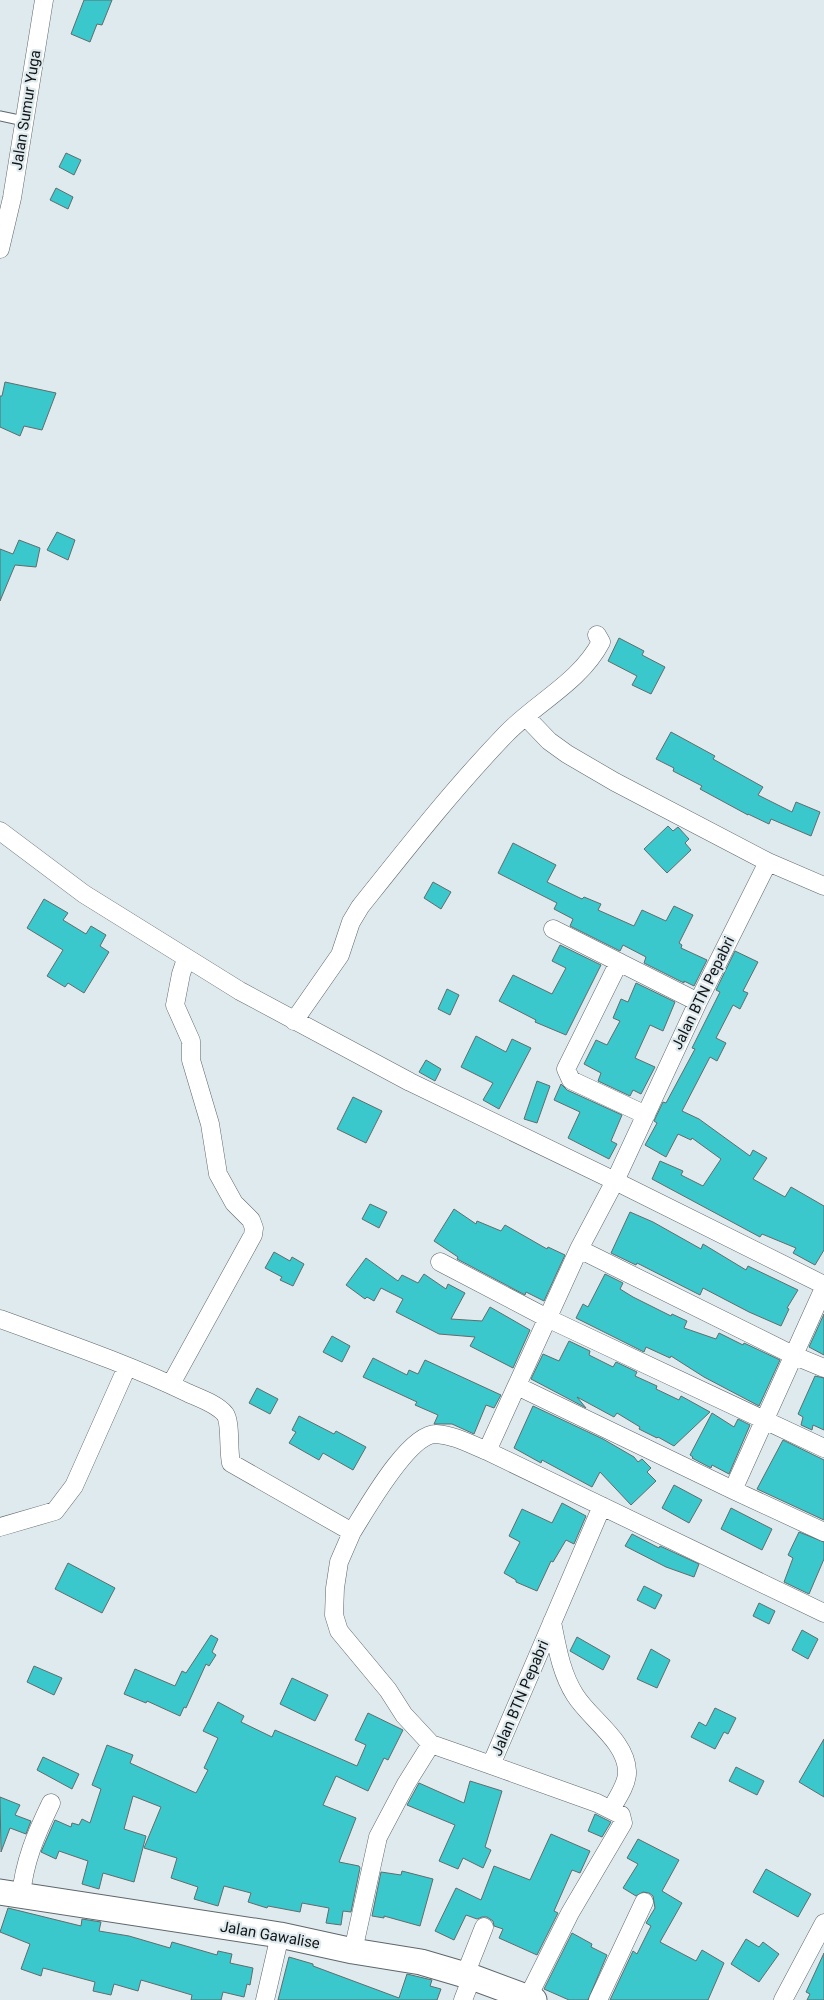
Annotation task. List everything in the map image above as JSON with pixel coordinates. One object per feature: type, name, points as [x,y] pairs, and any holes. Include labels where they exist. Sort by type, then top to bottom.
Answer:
[{"type":"street","name":"Jalan Sumur Yuga","points":[[0,249],[12,198],[44,0]]},
{"type":"street","points":[[294,1020],[340,955],[351,922],[360,907],[441,805],[508,732],[580,672],[594,655],[601,642],[597,635]]},
{"type":"street","points":[[526,717],[549,741],[614,782],[768,862],[824,886]]},
{"type":"street","points":[[0,830],[61,878],[186,959],[294,1020],[410,1082],[615,1181],[824,1287],[795,1356],[733,1490]]},
{"type":"street","name":"Jalan BTN Pepabri","points":[[487,1451],[579,1250],[615,1181],[698,1002],[768,862]]},
{"type":"street","points":[[552,929],[698,1002]]},
{"type":"street","points":[[171,1384],[254,1235],[253,1223],[234,1203],[218,1174],[210,1124],[191,1060],[191,1041],[175,1006],[186,959]]},
{"type":"street","points":[[619,962],[566,1069],[566,1073],[572,1080],[646,1115]]},
{"type":"street","points":[[579,1250],[795,1356],[824,1368]]},
{"type":"street","points":[[440,1262],[547,1318],[824,1448]]},
{"type":"street","points":[[0,1319],[171,1384],[201,1399],[225,1414],[228,1422],[228,1452],[231,1463],[352,1532]]},
{"type":"street","points":[[0,1526],[55,1511],[74,1486],[127,1367]]},
{"type":"street","points":[[517,1386],[824,1532]]},
{"type":"street","points":[[491,1765],[431,1744],[404,1715],[388,1690],[339,1631],[334,1614],[339,1562],[352,1532],[394,1466],[415,1445],[434,1434],[459,1438],[824,1613]]},
{"type":"street","name":"Jalan BTN Pepabri","points":[[602,1506],[491,1765],[611,1809]]},
{"type":"street","points":[[531,1999],[570,1913],[623,1823],[621,1815],[611,1809],[628,1771],[623,1754],[610,1735],[575,1695],[561,1663],[552,1622]]},
{"type":"street","points":[[353,1951],[378,1837],[406,1784],[431,1744]]},
{"type":"street","points":[[11,1894],[51,1803]]},
{"type":"street","name":"Jalan Gawalise","points":[[11,1894],[280,1935],[353,1951],[421,1962],[468,1976],[531,1999]]},
{"type":"street","points":[[598,2000],[644,1902]]},
{"type":"street","points":[[783,2000],[824,1923]]},
{"type":"street","points":[[463,2000],[468,1976],[484,1927]]},
{"type":"street","points":[[266,2000],[280,1935]]},
{"type":"lane","points":[[0,116],[24,121]]},
{"type":"building","points":[[84,0],[112,0],[102,25],[97,24],[90,42],[71,34]]},
{"type":"building","points":[[66,153],[81,160],[74,175],[59,167]]},
{"type":"building","points":[[56,188],[73,197],[68,209],[50,200]]},
{"type":"building","points":[[5,382],[56,393],[42,430],[24,426],[20,436],[0,427],[0,396],[2,396]]},
{"type":"building","points":[[57,532],[75,540],[68,560],[47,550]]},
{"type":"building","points":[[19,540],[40,548],[36,567],[15,565],[0,601],[0,549],[13,554]]},
{"type":"building","points":[[619,638],[644,651],[642,655],[665,667],[651,694],[632,685],[637,676],[608,661]]},
{"type":"building","points":[[671,732],[715,756],[713,759],[763,787],[758,795],[792,812],[796,802],[820,812],[811,836],[771,819],[769,824],[748,815],[700,789],[702,786],[673,771],[674,768],[656,759]]},
{"type":"building","points":[[668,826],[673,831],[678,827],[689,839],[685,843],[691,850],[667,873],[644,849]]},
{"type":"building","points":[[513,843],[556,865],[547,882],[582,899],[584,897],[601,904],[598,910],[634,926],[642,910],[666,921],[674,906],[693,915],[679,943],[682,945],[681,948],[707,960],[694,986],[644,963],[646,957],[623,945],[620,951],[570,926],[573,919],[554,909],[557,903],[498,873]]},
{"type":"building","points":[[433,882],[451,892],[441,909],[424,898]]},
{"type":"building","points":[[44,899],[68,913],[63,920],[86,934],[91,926],[106,935],[100,946],[109,952],[84,993],[68,983],[65,987],[47,976],[63,950],[27,928]]},
{"type":"building","points":[[560,945],[601,965],[566,1035],[535,1022],[536,1020],[499,1001],[513,975],[552,994],[566,968],[552,961]]},
{"type":"building","points":[[735,951],[758,962],[743,991],[748,993],[740,1009],[733,1005],[716,1038],[726,1043],[717,1061],[710,1057],[682,1111],[699,1119],[750,1156],[753,1150],[767,1158],[753,1179],[785,1197],[791,1187],[824,1206],[824,1250],[815,1265],[793,1253],[796,1248],[762,1234],[760,1237],[652,1179],[660,1161],[683,1171],[681,1175],[703,1186],[721,1159],[692,1138],[691,1140],[678,1134],[666,1157],[645,1145],[657,1123],[654,1121],[663,1102],[666,1103],[695,1049],[692,1048],[720,992],[716,990]]},
{"type":"building","points":[[636,983],[675,1002],[663,1031],[650,1025],[635,1058],[655,1067],[641,1094],[633,1090],[630,1096],[598,1081],[601,1073],[584,1064],[596,1040],[607,1045],[620,1021],[613,1018],[621,999],[628,1002]]},
{"type":"building","points":[[447,989],[459,995],[450,1015],[438,1009]]},
{"type":"building","points":[[476,1036],[506,1052],[512,1039],[531,1048],[499,1109],[483,1100],[493,1083],[461,1067]]},
{"type":"building","points":[[426,1060],[441,1069],[435,1081],[419,1072]]},
{"type":"building","points":[[537,1081],[550,1086],[537,1123],[524,1119]]},
{"type":"building","points":[[561,1084],[567,1090],[622,1115],[611,1141],[617,1144],[609,1159],[568,1138],[580,1112],[554,1100]]},
{"type":"building","points":[[353,1097],[382,1111],[366,1143],[337,1129]]},
{"type":"building","points":[[370,1204],[387,1212],[379,1228],[362,1219]]},
{"type":"building","points":[[454,1209],[476,1224],[477,1221],[501,1231],[505,1225],[547,1249],[548,1247],[565,1255],[544,1301],[526,1292],[525,1295],[457,1259],[458,1257],[434,1241]]},
{"type":"building","points":[[630,1212],[653,1222],[701,1249],[703,1244],[746,1270],[748,1266],[798,1290],[787,1308],[789,1309],[781,1326],[703,1288],[700,1295],[637,1263],[636,1265],[611,1253]]},
{"type":"building","points":[[274,1252],[290,1261],[292,1257],[304,1264],[293,1286],[280,1280],[282,1277],[265,1268]]},
{"type":"building","points":[[366,1258],[398,1281],[402,1275],[418,1283],[424,1274],[446,1289],[448,1284],[465,1293],[451,1319],[482,1321],[490,1307],[530,1330],[513,1368],[470,1346],[475,1337],[439,1334],[396,1312],[403,1299],[381,1288],[374,1301],[367,1297],[365,1299],[346,1285]]},
{"type":"building","points":[[605,1274],[623,1283],[620,1289],[633,1297],[671,1316],[672,1314],[687,1321],[684,1328],[716,1339],[719,1333],[780,1360],[759,1406],[704,1377],[671,1356],[670,1358],[646,1347],[644,1352],[576,1318],[583,1304],[588,1307]]},
{"type":"building","points":[[824,1314],[824,1355],[809,1347]]},
{"type":"building","points":[[332,1336],[350,1346],[342,1362],[323,1352]]},
{"type":"building","points":[[569,1341],[590,1351],[589,1355],[613,1367],[616,1362],[637,1372],[635,1376],[657,1386],[656,1389],[679,1400],[681,1396],[710,1412],[674,1446],[639,1429],[640,1427],[617,1413],[614,1417],[577,1397],[586,1408],[531,1379],[543,1354],[559,1361]]},
{"type":"building","points":[[373,1358],[407,1375],[409,1370],[418,1374],[425,1360],[501,1395],[494,1408],[486,1405],[474,1434],[452,1424],[434,1424],[438,1415],[415,1405],[417,1402],[363,1377]]},
{"type":"building","points":[[815,1376],[824,1378],[824,1430],[813,1425],[812,1430],[801,1425],[803,1417],[798,1414]]},
{"type":"building","points":[[257,1388],[278,1399],[270,1414],[249,1403]]},
{"type":"building","points":[[533,1406],[603,1439],[634,1457],[638,1462],[642,1459],[651,1468],[647,1472],[656,1481],[631,1505],[600,1472],[592,1487],[542,1460],[541,1463],[514,1448]]},
{"type":"building","points":[[712,1413],[734,1427],[738,1419],[750,1425],[729,1474],[712,1465],[711,1468],[690,1455]]},
{"type":"building","points":[[299,1416],[334,1434],[336,1431],[366,1447],[353,1470],[323,1453],[319,1460],[289,1443],[296,1432],[292,1430]]},
{"type":"building","points":[[783,1440],[824,1460],[824,1520],[757,1489]]},
{"type":"building","points":[[674,1485],[702,1500],[689,1523],[662,1508]]},
{"type":"building","points":[[562,1503],[586,1516],[574,1544],[566,1540],[553,1562],[551,1561],[537,1591],[516,1582],[516,1580],[504,1573],[520,1542],[509,1536],[522,1509],[552,1523]]},
{"type":"building","points":[[731,1508],[772,1529],[762,1550],[721,1529]]},
{"type":"building","points":[[799,1532],[824,1542],[824,1559],[809,1594],[784,1582],[793,1558],[788,1555]]},
{"type":"building","points":[[632,1534],[659,1548],[660,1546],[699,1564],[694,1577],[666,1567],[625,1546]]},
{"type":"building","points":[[68,1563],[115,1588],[102,1613],[55,1589]]},
{"type":"building","points":[[644,1586],[662,1595],[655,1609],[637,1600]]},
{"type":"building","points":[[759,1603],[775,1611],[769,1624],[753,1616]]},
{"type":"building","points":[[802,1630],[818,1639],[808,1659],[792,1650]]},
{"type":"building","points":[[211,1635],[218,1639],[212,1652],[216,1655],[209,1666],[206,1664],[186,1708],[184,1707],[180,1716],[147,1701],[146,1703],[124,1694],[135,1669],[175,1686],[182,1671],[186,1673]]},
{"type":"building","points":[[577,1637],[610,1656],[603,1670],[570,1651]]},
{"type":"building","points":[[651,1649],[670,1660],[657,1688],[637,1679]]},
{"type":"building","points":[[34,1666],[62,1678],[54,1695],[27,1682]]},
{"type":"building","points":[[292,1678],[328,1695],[315,1721],[280,1704]]},
{"type":"building","points":[[218,1702],[244,1716],[241,1722],[272,1737],[275,1730],[357,1766],[366,1745],[355,1740],[368,1713],[403,1730],[388,1760],[384,1758],[368,1791],[336,1776],[323,1805],[356,1818],[339,1862],[359,1866],[360,1868],[351,1912],[343,1911],[341,1925],[326,1923],[329,1908],[302,1903],[300,1912],[268,1906],[267,1908],[248,1902],[251,1893],[224,1886],[218,1906],[194,1899],[198,1887],[171,1878],[177,1858],[144,1848],[161,1807],[133,1796],[124,1829],[146,1836],[134,1882],[103,1873],[99,1889],[82,1884],[88,1861],[59,1851],[56,1859],[41,1852],[55,1820],[71,1827],[72,1823],[79,1825],[82,1819],[90,1823],[101,1789],[92,1785],[107,1745],[133,1755],[130,1763],[196,1793],[208,1770],[204,1768],[218,1738],[203,1731]]},
{"type":"building","points":[[715,1708],[736,1718],[728,1734],[724,1732],[715,1749],[691,1737],[699,1722],[706,1726]]},
{"type":"building","points":[[824,1739],[824,1797],[799,1782]]},
{"type":"building","points":[[43,1757],[79,1774],[72,1789],[37,1770]]},
{"type":"building","points":[[736,1767],[764,1781],[757,1795],[729,1781]]},
{"type":"building","points":[[470,1781],[502,1791],[485,1847],[491,1850],[483,1868],[463,1858],[458,1869],[439,1861],[455,1825],[407,1805],[419,1783],[464,1803]]},
{"type":"building","points":[[0,1797],[20,1805],[15,1815],[31,1821],[26,1834],[10,1828],[1,1852]]},
{"type":"building","points":[[595,1814],[611,1822],[602,1837],[588,1831]]},
{"type":"building","points":[[551,1834],[590,1851],[580,1873],[572,1870],[554,1911],[558,1913],[537,1955],[499,1938],[503,1929],[494,1926],[493,1921],[487,1917],[477,1919],[466,1915],[454,1940],[435,1931],[456,1888],[481,1900],[494,1866],[530,1880]]},
{"type":"building","points":[[638,1839],[679,1860],[662,1891],[682,1903],[660,1942],[696,1961],[702,1950],[724,1963],[708,2000],[610,2000],[633,1951],[637,1954],[651,1926],[646,1923],[655,1908],[653,1896],[649,1893],[643,1892],[636,1896],[623,1888],[638,1864],[627,1858]]},
{"type":"building","points":[[766,1869],[811,1894],[798,1917],[753,1892]]},
{"type":"building","points":[[402,1871],[433,1879],[420,1926],[384,1916],[384,1918],[372,1916],[381,1872],[401,1875]]},
{"type":"building","points":[[8,1908],[81,1926],[82,1919],[101,1922],[99,1931],[129,1936],[170,1948],[172,1942],[217,1955],[218,1951],[232,1954],[230,1963],[253,1968],[250,1985],[247,1984],[244,1997],[223,1992],[221,2000],[191,2000],[192,1995],[141,1980],[138,1991],[114,1984],[111,1995],[93,1991],[95,1982],[43,1968],[41,1976],[21,1969],[30,1944],[0,1932]]},
{"type":"building","points":[[572,1933],[592,1944],[591,1947],[607,1955],[588,2000],[569,2000],[544,1989]]},
{"type":"building","points":[[746,1939],[759,1947],[763,1942],[779,1954],[759,1982],[731,1964]]},
{"type":"building","points":[[824,1953],[824,2000],[807,2000],[810,1994],[806,1992]]},
{"type":"building","points":[[289,1957],[313,1964],[313,1966],[399,1998],[407,1974],[432,1980],[430,1986],[441,1989],[437,2000],[278,2000]]}]
